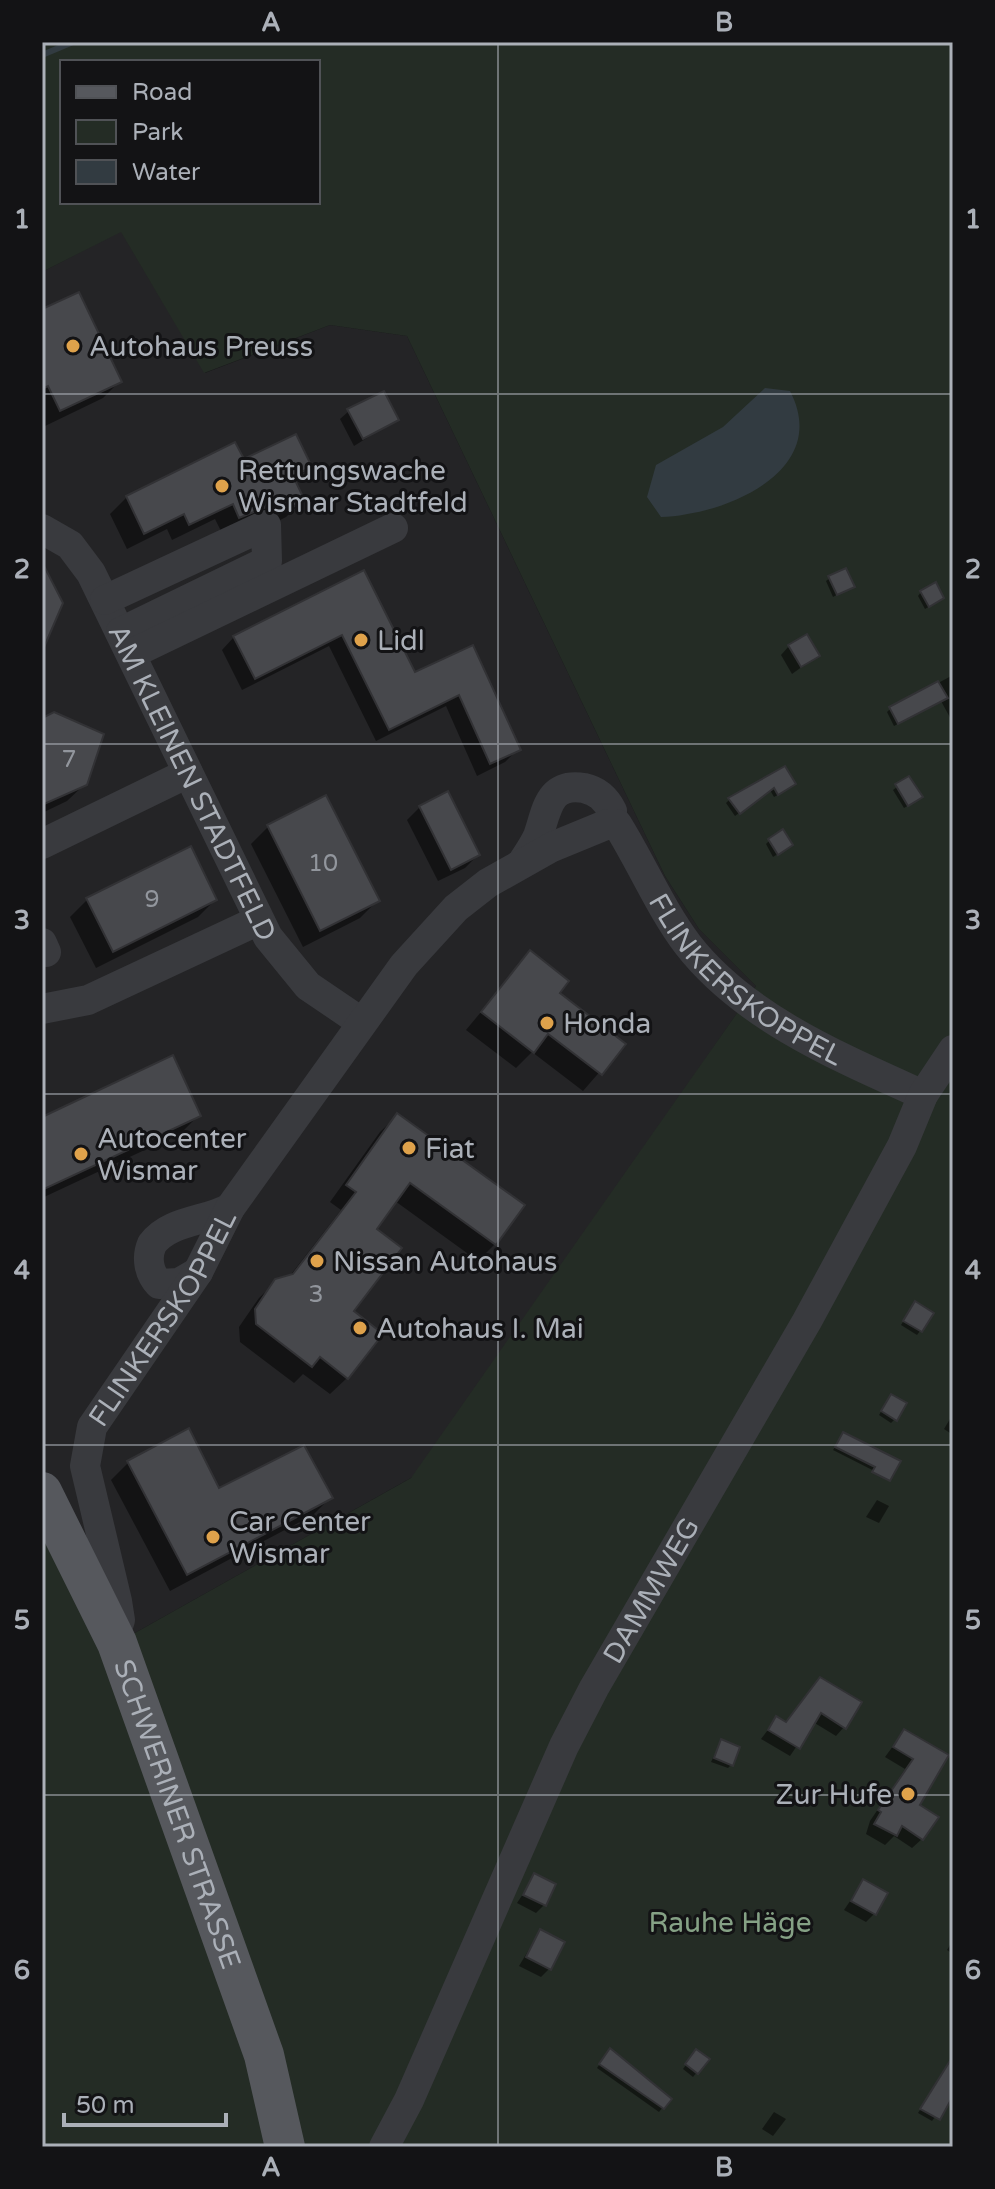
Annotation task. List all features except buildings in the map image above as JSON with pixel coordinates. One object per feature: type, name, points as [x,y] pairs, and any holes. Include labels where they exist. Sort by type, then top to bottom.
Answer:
[{"type":"main road","name":"SCHWERINER STRASSE","points":[[42,1492],[114,1638],[264,2055],[285,2147]]},
{"type":"street","points":[[105,600],[266,525],[267,561],[126,643]]},
{"type":"street","points":[[126,643],[393,528]]},
{"type":"street","name":"AM KLEINEN STADTFELD","points":[[42,529],[60,536],[80,555],[105,600],[259,920],[287,964],[308,986],[361,1022]]},
{"type":"street","points":[[42,844],[59,833],[188,773]]},
{"type":"street","name":"FLINKERSKOPPEL","points":[[522,863],[537,839],[547,803],[566,788],[581,788],[603,796],[612,811],[608,824]]},
{"type":"street","name":"FLINKERSKOPPEL","points":[[114,1638],[120,1620],[117,1601],[85,1466],[92,1427],[202,1264],[230,1208],[404,965],[456,908],[522,863],[608,824],[617,824],[689,945],[730,987],[829,1051],[923,1095]]},
{"type":"street","points":[[56,1007],[88,1000],[259,920]]},
{"type":"street","name":"DAMMWEG","points":[[384,2147],[409,2100],[564,1746],[621,1637],[807,1321],[902,1146],[923,1095],[953,1050]]},
{"type":"street","points":[[171,1229],[184,1228],[199,1235],[202,1264],[179,1283],[166,1285],[152,1276],[150,1249],[156,1239],[171,1229],[208,1219],[230,1208]]},
{"type":"shaded area","points":[[121,231],[205,373],[330,325],[407,336],[665,876],[699,929],[756,986],[418,1474],[117,1643],[42,1492],[42,272]]},
{"type":"green space","name":"Rauhe Häge","points":[[42,42],[953,42],[953,2147],[42,2147],[42,1492],[117,1643],[411,1478],[756,986],[699,929],[665,876],[407,336],[330,325],[204,373],[121,232],[42,272]]},
{"type":"water","points":[[765,388],[790,391],[799,419],[797,444],[785,465],[765,483],[741,497],[714,508],[661,517],[647,497],[656,465],[723,427]]},
{"type":"waterway","points":[[42,55],[73,42]]},
{"type":"place","name":"Autohaus Preuss","points":[[73,346]]},
{"type":"place","name":"Rettungswache Wismar Stadtfeld","points":[[222,486]]},
{"type":"place","name":"Lidl","points":[[361,640]]},
{"type":"place","name":"Honda","points":[[547,1023]]},
{"type":"place","name":"Fiat","points":[[409,1148]]},
{"type":"place","name":"Autocenter Wismar","points":[[81,1154]]},
{"type":"place","name":"Nissan Autohaus","points":[[317,1261]]},
{"type":"place","name":"Autohaus I. Mai","points":[[360,1328]]},
{"type":"place","name":"Car Center Wismar","points":[[213,1537]]},
{"type":"place","name":"Zur Hufe","points":[[908,1794]]}]
